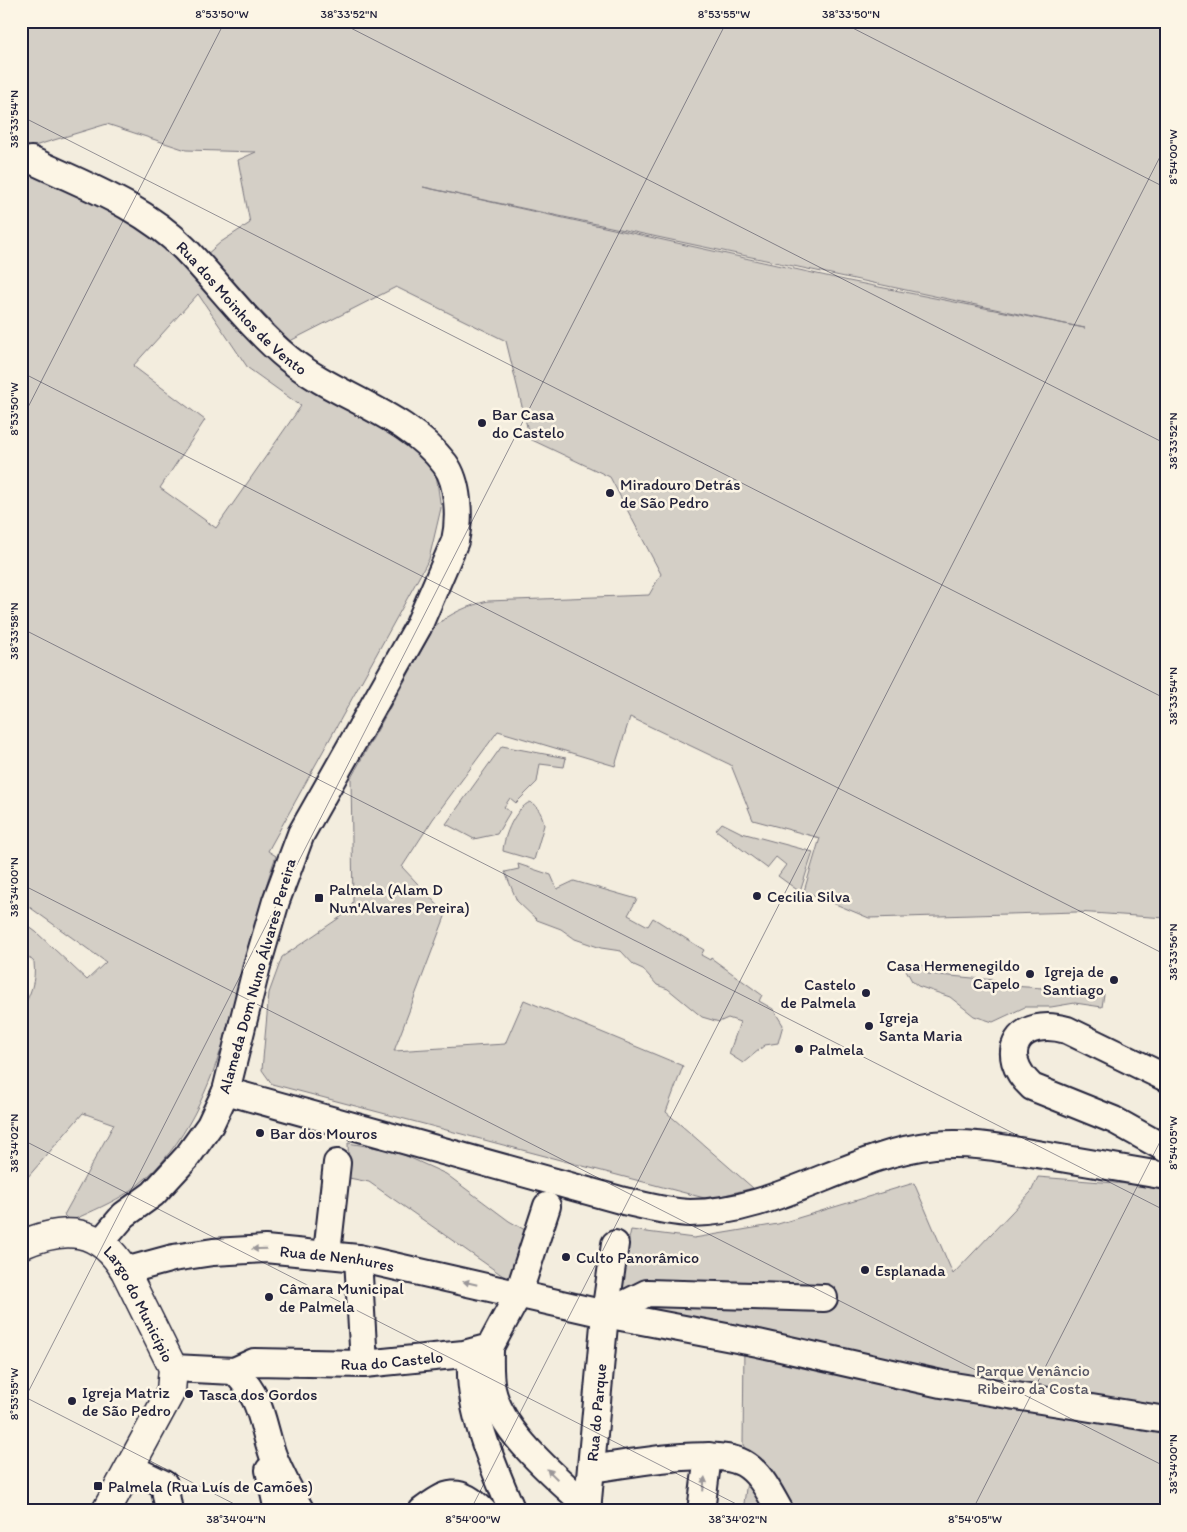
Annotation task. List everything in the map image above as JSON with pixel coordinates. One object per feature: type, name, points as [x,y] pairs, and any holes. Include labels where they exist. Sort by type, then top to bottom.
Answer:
[{"type":"street","name":"Rua dos Moinhos de Vento","points":[[31,160],[118,201],[151,221],[184,248],[260,331],[289,359],[320,380],[399,422],[416,435],[446,465]]},
{"type":"street","name":"Alameda Dom Nuno Álvares Pereira","points":[[101,1242],[124,1215],[153,1194],[187,1157],[210,1125],[226,1091],[257,966],[293,852],[301,834],[418,627],[448,560],[457,530],[455,491],[446,465]]},
{"type":"street","points":[[1166,1078],[1067,1030],[1051,1026],[1038,1026],[1026,1031],[1013,1051],[1016,1066],[1023,1079],[1032,1088],[1114,1120],[1166,1149]]},
{"type":"street","points":[[226,1091],[658,1210],[690,1213],[722,1210],[754,1202],[887,1154],[933,1145],[975,1143],[1166,1176]]},
{"type":"street","points":[[327,1253],[336,1163]]},
{"type":"street","points":[[512,1511],[490,1460],[470,1379],[471,1365],[490,1347],[518,1294],[547,1206]]},
{"type":"street","points":[[21,1245],[56,1234],[89,1235],[101,1242]]},
{"type":"street","name":"Largo do Município","points":[[101,1242],[116,1255],[125,1270],[173,1368],[234,1371]]},
{"type":"street","name":"Rua do Parque","points":[[587,1509],[605,1314],[615,1244]]},
{"type":"street","name":"Rua de Nenhures","points":[[125,1270],[173,1258],[213,1252],[265,1249],[327,1253],[358,1258],[605,1314],[758,1344],[941,1384],[1166,1420]]},
{"type":"street","points":[[358,1258],[364,1364]]},
{"type":"street","points":[[605,1314],[647,1293],[824,1298]]},
{"type":"street","points":[[490,1347],[492,1390],[502,1415],[510,1428],[587,1509]]},
{"type":"street","name":"Rua do Castelo","points":[[234,1371],[254,1362],[364,1364],[464,1354],[490,1347]]},
{"type":"street","points":[[106,1511],[131,1468],[171,1390],[173,1368]]},
{"type":"street","points":[[234,1371],[248,1384],[255,1396],[274,1457],[301,1511]]},
{"type":"street","points":[[262,1418],[272,1488],[278,1511]]},
{"type":"street","points":[[591,1469],[708,1456],[726,1457],[743,1464],[760,1478],[780,1511]]},
{"type":"street","points":[[701,1511],[708,1456]]},
{"type":"street","points":[[131,1468],[164,1484],[169,1511]]},
{"type":"street","points":[[422,1511],[438,1499],[458,1494],[466,1496],[483,1511]]},
{"type":"green space","points":[[21,21],[1166,21],[1166,918],[1077,912],[869,918],[804,891],[820,838],[753,820],[731,765],[630,717],[615,766],[498,731],[433,819],[402,867],[446,914],[394,1051],[505,1044],[524,1000],[683,1066],[666,1112],[753,1188],[708,1199],[272,1084],[262,1070],[269,993],[282,957],[342,916],[353,902],[351,778],[435,626],[460,610],[488,601],[649,595],[661,574],[610,477],[530,439],[506,341],[396,287],[290,341],[206,255],[221,242],[250,223],[238,160],[256,152],[186,150],[107,124],[21,150]],"holes":[[[423,187],[1070,325],[849,281]]]},
{"type":"green space","points":[[21,169],[37,173],[155,236],[434,461],[441,508],[429,559],[268,851],[276,856],[239,990],[209,1082],[189,1124],[163,1161],[130,1191],[73,1220],[69,1220],[64,1215],[114,1124],[83,1113],[21,1185],[21,1011],[32,987],[34,962],[21,950],[21,921],[36,932],[87,980],[106,962],[21,901]],"holes":[[[198,294],[248,368],[301,406],[216,528],[160,488],[205,420],[133,366]]]},
{"type":"green space","points":[[502,746],[566,758],[564,767],[540,764],[537,782],[516,803],[510,798],[504,807],[510,812],[497,834],[474,839],[446,824]]},
{"type":"green space","points":[[530,802],[540,812],[544,825],[534,860],[503,851],[511,823],[520,810]]},
{"type":"green space","points":[[722,823],[742,833],[813,852],[800,892],[778,876],[786,865],[776,857],[767,868],[716,830]]},
{"type":"green space","points":[[518,864],[551,875],[557,889],[574,881],[637,899],[628,915],[648,926],[653,918],[704,950],[701,955],[710,960],[711,958],[762,995],[759,1001],[773,1009],[783,1025],[778,1043],[765,1045],[743,1063],[729,1054],[740,1022],[728,1018],[719,1022],[702,1017],[668,989],[657,985],[643,969],[634,965],[621,951],[601,948],[575,939],[561,929],[537,920],[517,901],[505,872],[519,869]]},
{"type":"green space","points":[[928,965],[928,974],[995,980],[995,985],[1074,990],[1074,994],[1078,995],[1079,990],[1090,992],[1089,996],[1093,997],[1094,992],[1104,994],[1102,1007],[1075,1003],[1051,1007],[1025,1007],[993,1022],[974,1016],[950,997],[918,986],[912,981],[905,968]]},
{"type":"green space","points":[[348,1143],[395,1151],[446,1174],[509,1221],[532,1234],[516,1285],[369,1182],[349,1178]]},
{"type":"green space","name":"Parque Venâncio Ribeiro da Costa","points":[[1038,1177],[1166,1187],[1166,1511],[789,1511],[743,1445],[744,1344],[612,1310],[631,1230],[694,1238],[778,1224],[914,1183],[953,1274],[1031,1192]]},
{"type":"green space","points":[[747,1481],[771,1511],[743,1511]]},
{"type":"place","name":"Bar Casa do Castelo","points":[[482,423]]},
{"type":"place","name":"Miradouro Detrás de São Pedro","points":[[610,493]]},
{"type":"place","name":"Cecilia Silva","points":[[757,896]]},
{"type":"place","name":"Palmela (Alam D Nun'Alvares Pereira)","points":[[319,898]]},
{"type":"place","name":"Casa Hermenegildo Capelo","points":[[1030,974]]},
{"type":"place","name":"Igreja de Santiago","points":[[1114,980]]},
{"type":"place","name":"Castelo de Palmela","points":[[866,993]]},
{"type":"place","name":"Igreja Santa Maria","points":[[869,1026]]},
{"type":"place","name":"Palmela","points":[[799,1049]]},
{"type":"place","name":"Bar dos Mouros","points":[[260,1133]]},
{"type":"place","name":"Culto Panorâmico","points":[[566,1257]]},
{"type":"place","name":"Esplanada","points":[[865,1270]]},
{"type":"place","name":"Câmara Municipal de Palmela","points":[[269,1297]]},
{"type":"place","name":"Tasca dos Gordos","points":[[189,1394]]},
{"type":"place","name":"Igreja Matriz de São Pedro","points":[[72,1401]]},
{"type":"place","name":"Palmela (Rua Luís de Camões)","points":[[98,1486]]}]
